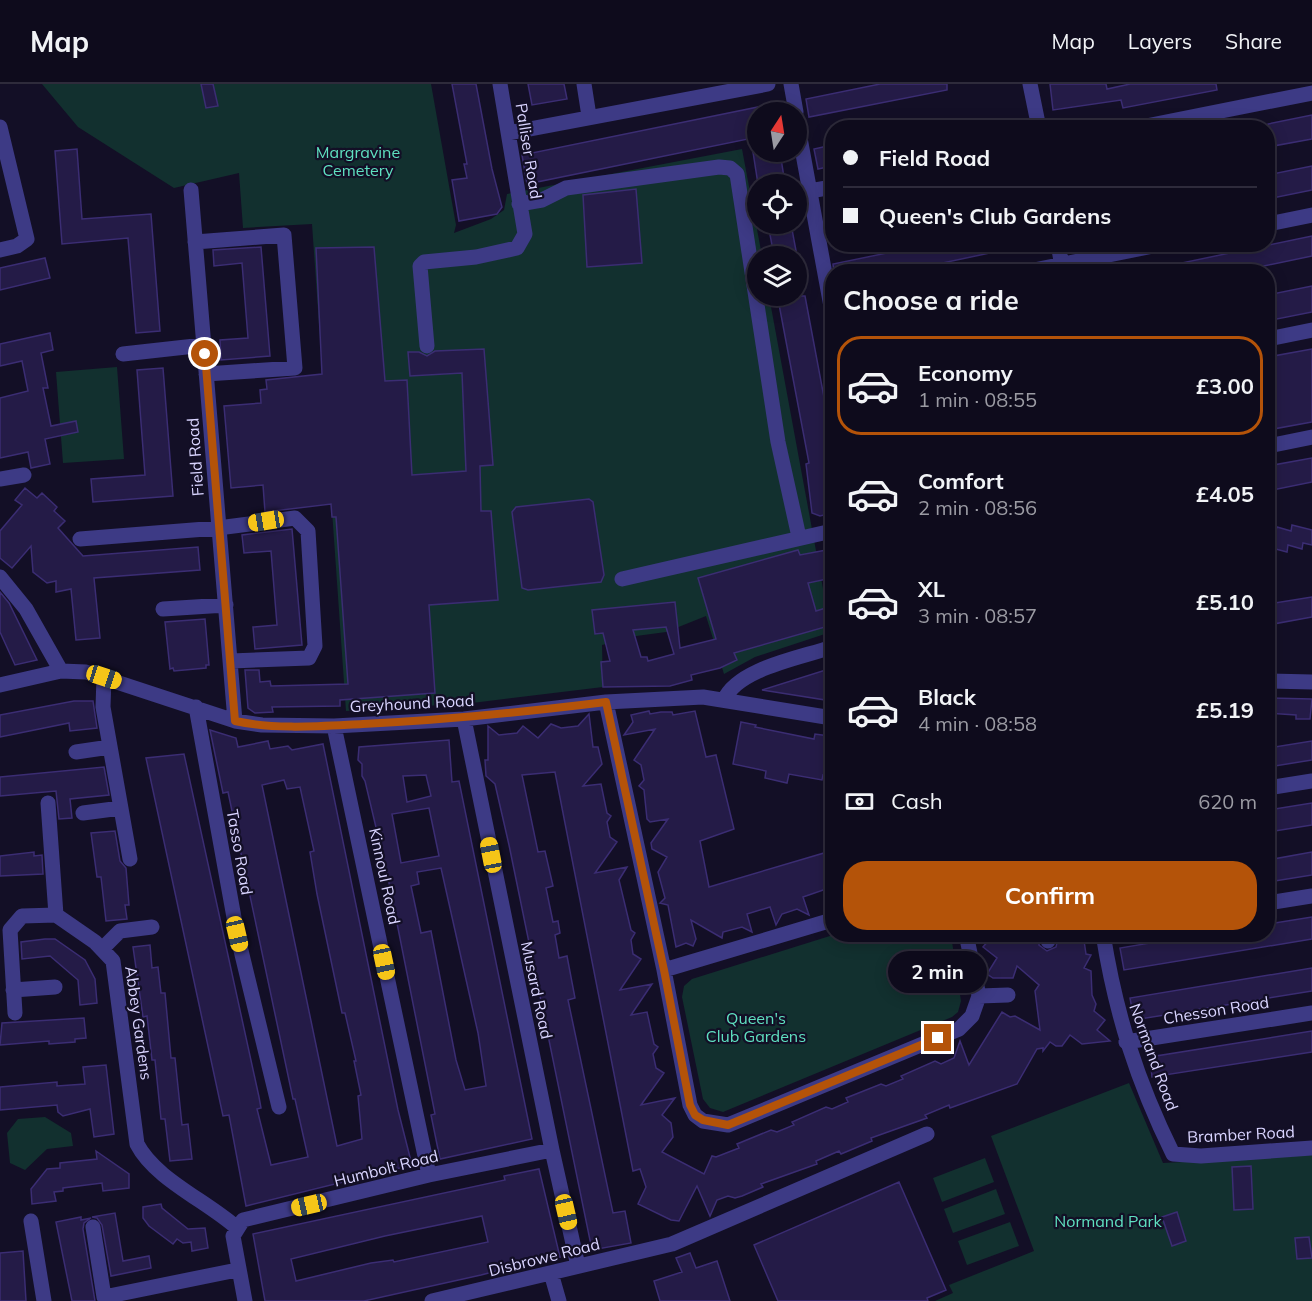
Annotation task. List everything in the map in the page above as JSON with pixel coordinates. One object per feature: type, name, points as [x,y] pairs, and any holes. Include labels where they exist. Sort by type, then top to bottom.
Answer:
[{"type":"street","name":"Palliser Road","points":[[427,346],[420,267],[424,262],[476,257],[517,248],[525,234],[500,84]]},
{"type":"street","points":[[584,84],[589,116]]},
{"type":"street","points":[[509,133],[589,116],[768,84]]},
{"type":"street","points":[[790,84],[794,102]]},
{"type":"street","points":[[1030,84],[1037,120]]},
{"type":"street","points":[[1176,120],[1312,93]]},
{"type":"street","points":[[0,127],[27,239],[17,246],[0,250]]},
{"type":"street","points":[[805,162],[825,271]]},
{"type":"street","points":[[519,204],[542,200],[566,188],[719,167],[730,168],[736,174],[778,442],[806,535]]},
{"type":"street","points":[[810,191],[825,188]]},
{"type":"street","name":"Field Road","points":[[191,190],[235,721]]},
{"type":"street","points":[[1275,222],[1312,214]]},
{"type":"street","points":[[195,242],[284,235],[291,312],[295,368],[206,374]]},
{"type":"street","points":[[1079,264],[1129,252]]},
{"type":"street","points":[[1275,338],[1312,330]]},
{"type":"street","points":[[123,354],[204,345]]},
{"type":"street","points":[[1275,445],[1312,437]]},
{"type":"street","points":[[0,479],[24,475]]},
{"type":"street","points":[[80,539],[218,528],[295,518],[308,531],[315,646],[309,658],[231,661]]},
{"type":"street","points":[[622,579],[825,532]]},
{"type":"street","points":[[0,577],[26,609],[62,671]]},
{"type":"street","points":[[163,609],[226,605]]},
{"type":"street","points":[[724,700],[729,689],[762,669],[825,649]]},
{"type":"street","name":"Greyhound Road","points":[[0,685],[62,671],[86,672],[235,721],[262,726],[334,726],[464,719],[606,702],[703,697],[825,717]]},
{"type":"street","points":[[104,677],[103,707],[130,860]]},
{"type":"street","points":[[1275,681],[1312,682]]},
{"type":"street","points":[[606,702],[664,970],[690,1105],[695,1115],[715,1125],[728,1125],[959,1029],[972,1016],[979,996],[968,942]]},
{"type":"street","name":"Tasso Road","points":[[196,708],[237,934],[279,1107]]},
{"type":"street","name":"Musard Road","points":[[464,719],[578,1266]]},
{"type":"street","name":"Kinnoul Road","points":[[334,726],[429,1175]]},
{"type":"street","points":[[76,752],[110,747]]},
{"type":"street","points":[[1275,787],[1312,781]]},
{"type":"street","points":[[48,803],[56,915]]},
{"type":"street","points":[[83,813],[121,808]]},
{"type":"street","points":[[1275,902],[1312,896]]},
{"type":"street","points":[[15,1012],[9,939],[13,923],[22,916],[56,915],[103,948],[120,931],[152,927]]},
{"type":"street","points":[[664,970],[825,922]]},
{"type":"street","name":"Normand Road","points":[[1104,942],[1113,995],[1126,1042],[1173,1154]]},
{"type":"street","name":"Abbey Gardens","points":[[103,948],[112,961],[137,1143],[143,1154],[157,1168],[237,1228]]},
{"type":"street","points":[[13,990],[55,987]]},
{"type":"street","points":[[979,996],[1008,995]]},
{"type":"street","name":"Chesson Road","points":[[1126,1042],[1312,1013]]},
{"type":"street","name":"Disbrowe Road","points":[[432,1301],[664,1247],[927,1134]]},
{"type":"street","name":"Bramber Road","points":[[1173,1154],[1201,1156],[1312,1148]]},
{"type":"street","name":"Humbolt Road","points":[[237,1228],[243,1220],[429,1175],[552,1150]]},
{"type":"street","points":[[32,1221],[45,1301]]},
{"type":"street","points":[[93,1227],[105,1299],[237,1270]]},
{"type":"street","points":[[237,1228],[233,1236],[237,1270],[245,1301]]},
{"type":"street","points":[[551,1273],[559,1301]]},
{"type":"green space","name":"Margravine Cemetery","points":[[42,84],[431,84],[456,225],[454,233],[491,219],[504,210],[507,194],[742,149],[747,176],[747,234],[758,234],[760,246],[747,246],[747,306],[771,306],[825,599],[825,634],[755,657],[724,674],[706,616],[666,632],[614,639],[614,642],[602,645],[603,687],[472,703],[346,711],[312,224],[243,228],[239,173],[174,188],[78,127]]},
{"type":"green space","points":[[117,367],[124,459],[63,463],[56,372]]},
{"type":"green space","name":"Queen's Club Gardens","points":[[825,937],[825,942],[952,942],[961,1001],[958,1012],[952,1017],[723,1112],[710,1108],[703,1099],[682,997],[684,986],[692,979]]},
{"type":"green space","name":"Normand Park","points":[[1129,1083],[1163,1163],[1312,1155],[1312,1301],[935,1301],[953,1293],[949,1285],[1034,1251],[991,1136]]},
{"type":"green space","points":[[45,1117],[71,1133],[73,1146],[47,1149],[25,1170],[10,1163],[7,1133],[18,1119]]},
{"type":"green space","points":[[985,1158],[994,1182],[942,1202],[933,1178]]},
{"type":"green space","points":[[996,1189],[1005,1214],[953,1233],[944,1209]]},
{"type":"green space","points":[[1010,1222],[1019,1246],[967,1265],[958,1241]]},
{"type":"building","points":[[201,84],[213,84],[218,106],[206,108]]},
{"type":"building","points":[[452,84],[476,84],[492,169],[502,207],[497,214],[459,221],[452,180],[467,178],[464,164],[467,164]]},
{"type":"building","points":[[528,84],[564,84],[567,99],[532,105]]},
{"type":"building","points":[[880,84],[947,84],[947,90],[809,117],[806,99]]},
{"type":"building","points":[[1050,84],[1106,84],[1107,89],[1130,84],[1216,84],[1217,90],[1123,108],[1121,100],[1053,110]]},
{"type":"building","points":[[747,109],[747,139],[527,184],[522,155]]},
{"type":"building","points":[[1312,115],[1312,139],[1275,146],[1275,123]]},
{"type":"building","points":[[825,147],[825,168],[818,169],[814,149]]},
{"type":"building","points":[[77,149],[82,219],[151,214],[160,331],[136,333],[128,238],[62,244],[55,151]]},
{"type":"building","points":[[755,162],[782,162],[783,174],[756,174]]},
{"type":"building","points":[[1312,166],[1312,190],[1275,198],[1275,174]]},
{"type":"building","points":[[636,189],[642,263],[587,267],[583,195]]},
{"type":"building","points":[[770,234],[793,234],[795,246],[772,246]]},
{"type":"building","points":[[1312,236],[1312,256],[1274,264],[1177,264],[1235,252],[1275,252],[1275,244]]},
{"type":"building","points":[[261,247],[270,356],[221,360],[220,340],[248,338],[242,263],[214,266],[213,250]]},
{"type":"building","points":[[374,247],[385,381],[407,380],[412,475],[466,471],[462,373],[410,376],[408,352],[419,352],[427,356],[435,351],[484,349],[493,465],[480,466],[481,511],[491,511],[498,600],[429,605],[435,693],[340,700],[340,706],[272,707],[273,712],[255,713],[248,708],[245,670],[259,670],[260,682],[270,681],[271,686],[348,684],[336,517],[332,517],[331,504],[265,512],[263,485],[231,488],[224,406],[261,403],[260,390],[267,389],[266,380],[322,374],[316,248]]},
{"type":"building","points":[[892,252],[995,252],[938,264],[833,264]]},
{"type":"building","points":[[45,258],[50,278],[0,290],[0,268]]},
{"type":"building","points":[[1312,286],[1312,312],[1275,319],[1275,294]]},
{"type":"building","points":[[779,306],[807,306],[825,403],[825,515],[820,516],[812,513],[806,464],[809,463]]},
{"type":"building","points":[[50,333],[53,350],[41,353],[48,388],[43,388],[51,426],[76,421],[78,432],[45,439],[50,464],[31,468],[28,452],[0,458],[0,398],[28,391],[22,361],[0,366],[0,344]]},
{"type":"building","points":[[1312,349],[1312,422],[1275,429],[1275,356]]},
{"type":"building","points":[[163,368],[173,496],[93,502],[91,479],[145,475],[137,370]]},
{"type":"building","points":[[1312,458],[1312,482],[1275,490],[1275,465]]},
{"type":"building","points":[[25,488],[37,498],[42,493],[57,507],[54,511],[65,521],[58,528],[83,556],[198,547],[200,570],[94,578],[100,638],[76,640],[71,589],[56,592],[56,581],[47,583],[33,572],[31,546],[12,568],[0,558],[0,531],[22,505],[15,500]]},
{"type":"building","points":[[589,499],[593,502],[604,575],[601,582],[528,590],[522,588],[512,512],[516,507]]},
{"type":"building","points":[[1292,525],[1312,530],[1312,545],[1303,543],[1302,549],[1288,545],[1287,552],[1275,549],[1277,527],[1291,531]]},
{"type":"building","points":[[292,529],[302,645],[255,649],[253,627],[277,625],[271,551],[244,553],[242,535]]},
{"type":"building","points":[[798,550],[800,555],[825,550],[825,579],[808,583],[816,611],[825,608],[825,627],[734,653],[737,660],[720,668],[691,675],[692,680],[670,686],[603,687],[601,662],[610,661],[603,633],[595,634],[592,610],[675,602],[680,648],[716,639],[698,578]],"holes":[[[666,627],[674,654],[648,661],[647,657],[641,657],[633,630]]]},
{"type":"building","points":[[0,592],[9,603],[37,660],[15,665],[0,632]]},
{"type":"building","points":[[1312,597],[1312,617],[1275,624],[1275,603]]},
{"type":"building","points":[[205,619],[209,665],[206,665],[206,668],[174,671],[173,668],[170,669],[165,622]]},
{"type":"building","points":[[825,670],[825,700],[762,690]]},
{"type":"building","points":[[1275,698],[1312,699],[1310,719],[1296,719],[1296,715],[1275,714]]},
{"type":"building","points":[[74,701],[93,701],[97,728],[70,731],[69,723],[0,737],[0,715]]},
{"type":"building","points":[[649,711],[650,714],[672,712],[673,715],[695,711],[706,757],[716,755],[734,829],[700,841],[709,887],[824,853],[825,889],[803,897],[809,915],[797,909],[782,914],[776,925],[770,907],[747,914],[752,932],[742,927],[723,932],[722,938],[691,920],[696,939],[693,946],[686,943],[676,947],[668,905],[660,903],[665,898],[658,872],[667,857],[652,849],[651,843],[668,819],[650,822],[647,819],[644,790],[639,786],[644,780],[641,765],[634,760],[655,729],[624,735],[633,722],[631,715]]},
{"type":"building","points":[[589,714],[593,747],[598,747],[602,764],[583,786],[601,784],[607,813],[611,816],[607,822],[610,837],[617,842],[595,873],[627,867],[619,880],[631,930],[635,933],[631,940],[633,954],[641,959],[620,990],[652,984],[631,1015],[647,1012],[654,1044],[658,1047],[653,1054],[656,1068],[664,1073],[641,1105],[675,1098],[662,1115],[671,1123],[673,1137],[662,1152],[704,1174],[712,1156],[716,1157],[739,1148],[737,1144],[771,1130],[777,1132],[794,1125],[792,1122],[826,1107],[832,1109],[848,1102],[846,1098],[881,1084],[886,1086],[903,1079],[901,1076],[935,1061],[941,1064],[954,1058],[960,1041],[969,1065],[1002,1012],[1010,1017],[1015,1016],[1040,1030],[1035,991],[1039,985],[1017,966],[1013,978],[993,978],[987,974],[997,958],[983,947],[987,942],[1039,942],[1039,945],[1047,951],[1056,947],[1057,942],[1084,942],[1086,954],[1091,955],[1084,968],[1091,971],[1092,995],[1096,1004],[1094,1011],[1105,1020],[1097,1030],[1110,1041],[1082,1044],[1070,1035],[1062,1046],[1056,1046],[1050,1042],[1043,1051],[1043,1048],[1037,1049],[1017,1084],[950,1108],[949,1105],[925,1115],[927,1118],[871,1138],[872,1141],[841,1154],[839,1151],[816,1161],[817,1164],[761,1184],[763,1187],[742,1196],[735,1198],[728,1196],[717,1200],[710,1216],[697,1186],[679,1221],[671,1220],[638,1204],[646,1187],[640,1169],[633,1171],[555,772],[522,775],[538,852],[545,851],[553,886],[546,888],[553,922],[558,921],[560,933],[555,935],[559,958],[567,956],[575,998],[568,1000],[613,1213],[625,1211],[631,1243],[592,1250],[509,845],[495,784],[486,776],[485,760],[488,760],[488,726],[499,735],[517,733],[523,726],[538,738],[551,724],[561,728],[578,726]]},
{"type":"building","points":[[741,722],[814,739],[815,734],[825,735],[825,775],[823,775],[822,780],[789,774],[787,783],[765,778],[766,771],[733,764]]},
{"type":"building","points":[[210,730],[236,738],[238,747],[268,741],[270,749],[288,746],[292,750],[323,744],[398,1110],[412,1165],[246,1206],[229,1115],[223,1116],[146,758],[184,754],[259,1097],[261,1108],[257,1109],[271,1165],[308,1157],[295,1099],[293,1099],[228,792],[223,793]],"holes":[[[284,780],[287,789],[300,787],[314,851],[310,852],[317,894],[342,1013],[345,1013],[356,1061],[354,1061],[361,1095],[358,1096],[362,1139],[337,1146],[262,785]]]},
{"type":"building","points":[[449,740],[452,782],[459,781],[532,1139],[440,1159],[431,1115],[435,1114],[388,878],[362,776],[362,764],[358,760],[359,747]],"holes":[[[426,775],[431,796],[407,802],[403,776]],[[429,808],[439,856],[401,863],[392,814]],[[441,868],[478,1033],[486,1086],[465,1090],[456,1060],[431,931],[421,933],[411,886],[419,884],[417,872]]]},
{"type":"building","points":[[1312,741],[1312,760],[1275,766],[1275,747]]},
{"type":"building","points":[[104,767],[109,795],[70,799],[72,818],[59,819],[56,791],[0,796],[0,777]]},
{"type":"building","points":[[1312,803],[1312,825],[1275,831],[1275,809]]},
{"type":"building","points":[[115,831],[120,861],[126,868],[129,905],[125,905],[127,919],[106,921],[101,877],[97,877],[91,833]]},
{"type":"building","points":[[34,852],[34,856],[42,855],[43,874],[0,876],[0,856]]},
{"type":"building","points":[[1312,852],[1312,875],[1275,881],[1275,859]]},
{"type":"building","points":[[1312,917],[1312,939],[1124,970],[1120,948],[1156,942],[1275,942],[1275,923]]},
{"type":"building","points":[[55,939],[85,960],[95,979],[97,1003],[80,1005],[78,980],[50,956],[22,959],[21,942]]},
{"type":"building","points":[[150,945],[152,968],[158,967],[161,993],[165,993],[171,1058],[175,1058],[182,1125],[188,1124],[192,1159],[170,1161],[165,1119],[161,1119],[155,1060],[152,1060],[147,1016],[143,1017],[133,947]]},
{"type":"building","points":[[1312,968],[1312,991],[1134,1020],[1130,998]]},
{"type":"building","points":[[84,1018],[86,1038],[75,1039],[75,1042],[49,1044],[49,1041],[0,1045],[2,1023]]},
{"type":"building","points":[[1312,1031],[1312,1052],[1152,1077],[1150,1057]]},
{"type":"building","points":[[106,1065],[114,1134],[94,1137],[90,1109],[63,1116],[58,1112],[57,1105],[0,1110],[0,1087],[57,1082],[57,1086],[85,1084],[83,1067]]},
{"type":"building","points":[[96,1151],[129,1174],[129,1188],[103,1191],[102,1183],[63,1188],[63,1191],[54,1192],[56,1201],[32,1204],[31,1189],[47,1169],[60,1168],[60,1163],[97,1159]]},
{"type":"building","points":[[1251,1166],[1253,1209],[1234,1210],[1232,1167]]},
{"type":"building","points":[[539,1169],[560,1257],[516,1263],[516,1266],[481,1275],[364,1301],[265,1301],[253,1234],[505,1180],[504,1176]],"holes":[[[482,1216],[488,1242],[394,1262],[393,1260],[371,1263],[296,1281],[291,1259]]]},
{"type":"building","points":[[899,1182],[946,1290],[927,1298],[928,1301],[778,1301],[754,1245]]},
{"type":"building","points":[[161,1204],[162,1208],[188,1229],[205,1228],[208,1248],[192,1251],[191,1242],[183,1243],[177,1239],[173,1244],[149,1226],[143,1218],[143,1207]]},
{"type":"building","points":[[1177,1212],[1186,1241],[1172,1246],[1162,1217]]},
{"type":"building","points":[[115,1213],[123,1261],[149,1256],[151,1268],[111,1276],[102,1225],[97,1218],[92,1217]]},
{"type":"building","points":[[81,1217],[81,1220],[91,1218],[84,1223],[83,1229],[95,1301],[72,1301],[56,1222]]},
{"type":"building","points":[[1309,1237],[1312,1258],[1297,1259],[1295,1238]]},
{"type":"building","points":[[23,1251],[26,1301],[0,1301],[0,1253]]},
{"type":"building","points":[[690,1253],[696,1268],[717,1261],[730,1301],[660,1301],[654,1281],[682,1272],[676,1258]]},
{"type":"route","points":[[205,354],[235,721],[262,726],[334,726],[464,719],[606,702],[664,970],[686,1093],[695,1115],[703,1120],[715,1125],[728,1125],[938,1038]]}]
